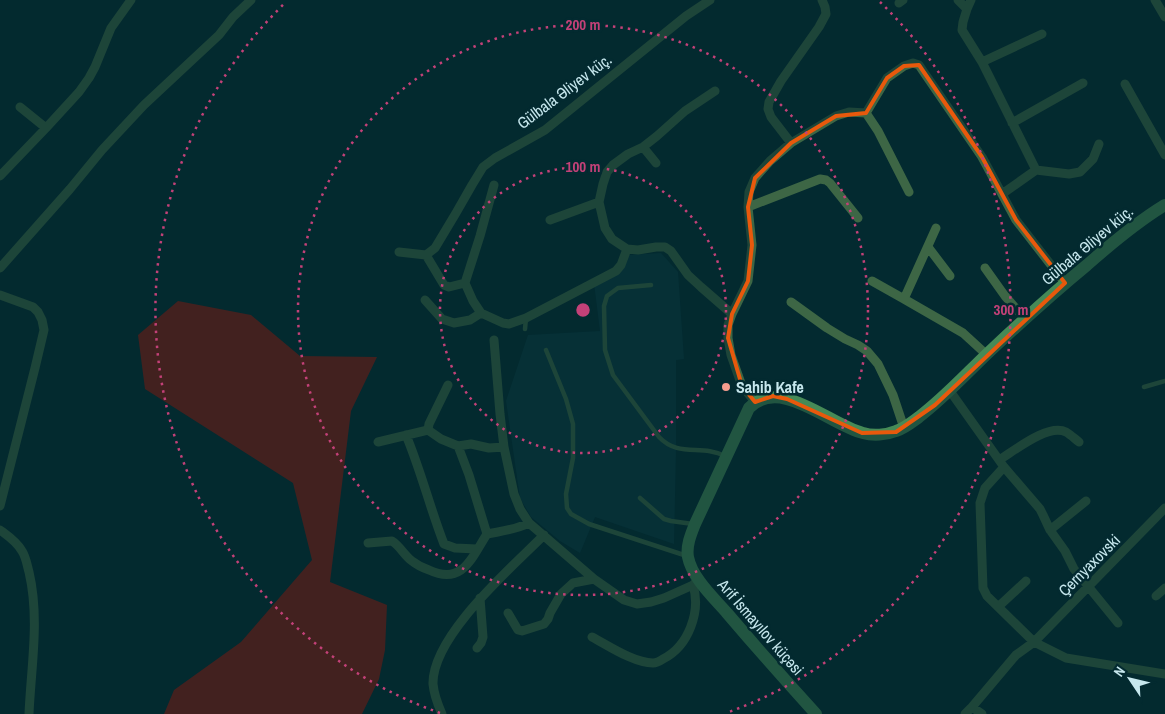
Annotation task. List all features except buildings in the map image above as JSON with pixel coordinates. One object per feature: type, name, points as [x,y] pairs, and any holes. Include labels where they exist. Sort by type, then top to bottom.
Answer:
[{"type":"street","points":[[0,176],[79,92],[89,78],[111,28],[131,0]]},
{"type":"street","points":[[0,268],[102,150],[144,105],[219,36],[233,16],[251,0]]},
{"type":"street","name":"Gülbala Əliyev küç.","points":[[426,256],[435,248],[483,167],[495,158],[545,130],[686,16],[710,0]]},
{"type":"street","points":[[791,143],[771,117],[768,109],[769,102],[826,14],[822,0]]},
{"type":"street","points":[[958,0],[967,9]]},
{"type":"street","points":[[971,0],[962,30],[982,62],[1036,170]]},
{"type":"street","points":[[1160,6],[1165,17]]},
{"type":"street","points":[[982,62],[1042,34]]},
{"type":"street","points":[[866,113],[887,78],[904,66],[913,63],[919,65],[982,157],[1016,220],[1065,283]]},
{"type":"street","points":[[1012,123],[1083,83]]},
{"type":"street","points":[[1125,84],[1165,155]]},
{"type":"street","points":[[715,91],[685,110],[657,136],[613,165],[603,184],[599,202],[605,228],[612,239],[627,249],[638,250],[664,247],[670,250],[688,274],[732,314]]},
{"type":"street","points":[[20,107],[46,128]]},
{"type":"street","points":[[688,556],[688,543],[695,524],[745,415],[755,402],[742,386],[731,355],[728,338],[728,325],[748,281],[752,245],[748,207],[749,192],[755,178],[770,161],[791,143],[836,116],[849,112],[866,113]]},
{"type":"street","points":[[866,113],[909,192]]},
{"type":"street","points":[[1002,194],[1036,170],[1069,174],[1080,172],[1093,160],[1100,144]]},
{"type":"street","points":[[643,146],[656,163]]},
{"type":"street","points":[[748,207],[820,179],[830,182],[858,218]]},
{"type":"street","points":[[494,185],[465,283],[481,313],[502,323],[509,324],[526,318],[616,271],[621,265],[627,249]]},
{"type":"street","points":[[550,220],[599,202]]},
{"type":"street","name":"Gülbala Əliyev küç.","points":[[755,402],[773,396],[796,402],[862,433],[883,434],[896,432],[904,428],[950,392],[1065,283],[1131,228],[1165,205]]},
{"type":"street","points":[[904,299],[936,228]]},
{"type":"street","points":[[928,247],[950,276]]},
{"type":"street","points":[[399,252],[426,256],[444,284],[449,287],[465,283]]},
{"type":"street","points":[[985,268],[1005,296],[1025,319]]},
{"type":"street","points":[[872,281],[963,333],[987,355]]},
{"type":"street","points":[[0,295],[33,307],[42,320],[44,330],[0,506]]},
{"type":"street","points":[[426,300],[442,319],[454,323],[470,320],[481,313]]},
{"type":"street","points":[[791,302],[827,328],[867,351],[878,364],[893,394],[904,428]]},
{"type":"street","points":[[494,340],[504,447],[514,494],[520,509],[529,522],[594,580],[624,600],[637,604],[651,602],[664,598],[696,582]]},
{"type":"street","points":[[428,430],[429,424],[448,385]]},
{"type":"street","points":[[950,392],[1002,464],[1040,509],[1050,530],[1065,551],[1074,569],[1118,623]]},
{"type":"street","points":[[378,442],[428,430],[441,439],[458,446],[471,444],[489,448],[504,447]]},
{"type":"street","points":[[1079,442],[1066,432],[1052,431],[1037,436],[1002,464],[985,488],[980,503],[983,588],[987,596],[1034,642],[1066,658],[1165,674]]},
{"type":"street","points":[[406,435],[415,455],[444,544],[455,548],[477,549]]},
{"type":"street","points":[[458,446],[487,534]]},
{"type":"street","points":[[1050,530],[1086,501]]},
{"type":"street","name":"Çernyaxovski","points":[[965,714],[1016,655],[1034,642],[1165,508]]},
{"type":"street","points":[[368,543],[392,541],[397,544],[411,561],[439,575],[452,575],[468,565],[487,534],[512,530],[529,522]]},
{"type":"street","points":[[0,530],[15,541],[23,552],[31,580],[34,601],[34,648],[29,714]]},
{"type":"street","points":[[442,714],[433,685],[435,667],[449,640],[480,598],[544,535]]},
{"type":"street","name":"Arif İsmayılov küçəsi","points":[[688,556],[696,582],[816,714]]},
{"type":"street","points":[[508,613],[518,630],[522,631],[544,624],[560,594],[573,583],[594,580]]},
{"type":"street","points":[[998,607],[1026,581]]},
{"type":"street","points":[[592,637],[638,661],[655,663],[669,656],[680,646],[689,630],[694,614],[696,582]]},
{"type":"street","points":[[1156,596],[1165,588]]},
{"type":"street","points":[[477,648],[483,637],[480,598]]},
{"type":"street","points":[[972,707],[982,714]]},
{"type":"lane","points":[[651,285],[618,288],[607,296],[604,306],[605,350],[613,375],[665,443],[676,449],[711,451],[726,456]]},
{"type":"lane","points":[[525,329],[526,318]]},
{"type":"lane","points":[[546,350],[566,399],[573,424],[572,458],[566,494],[567,508],[571,514],[589,524],[688,556]]},
{"type":"lane","points":[[1144,387],[1165,381]]},
{"type":"lane","points":[[640,498],[664,519],[695,524]]},
{"type":"highlighted area","points":[[919,65],[982,157],[1016,220],[1065,283],[935,405],[896,432],[862,433],[787,399],[773,396],[755,402],[742,386],[728,338],[732,314],[748,281],[752,245],[748,207],[755,178],[791,143],[836,116],[866,113],[887,78],[904,66]]},
{"type":"shaded area","points":[[661,253],[678,272],[684,359],[676,360],[674,544],[595,517],[580,553],[560,541],[531,517],[520,498],[506,401],[528,335],[600,331],[594,283],[629,255]]},
{"type":"shaded area","points":[[178,301],[251,315],[300,356],[377,357],[351,411],[330,582],[387,605],[385,650],[379,679],[362,714],[164,714],[174,690],[241,642],[312,560],[293,483],[145,389],[138,335]]},
{"type":"place","name":"Sahib Kafe","points":[[726,387]]}]
